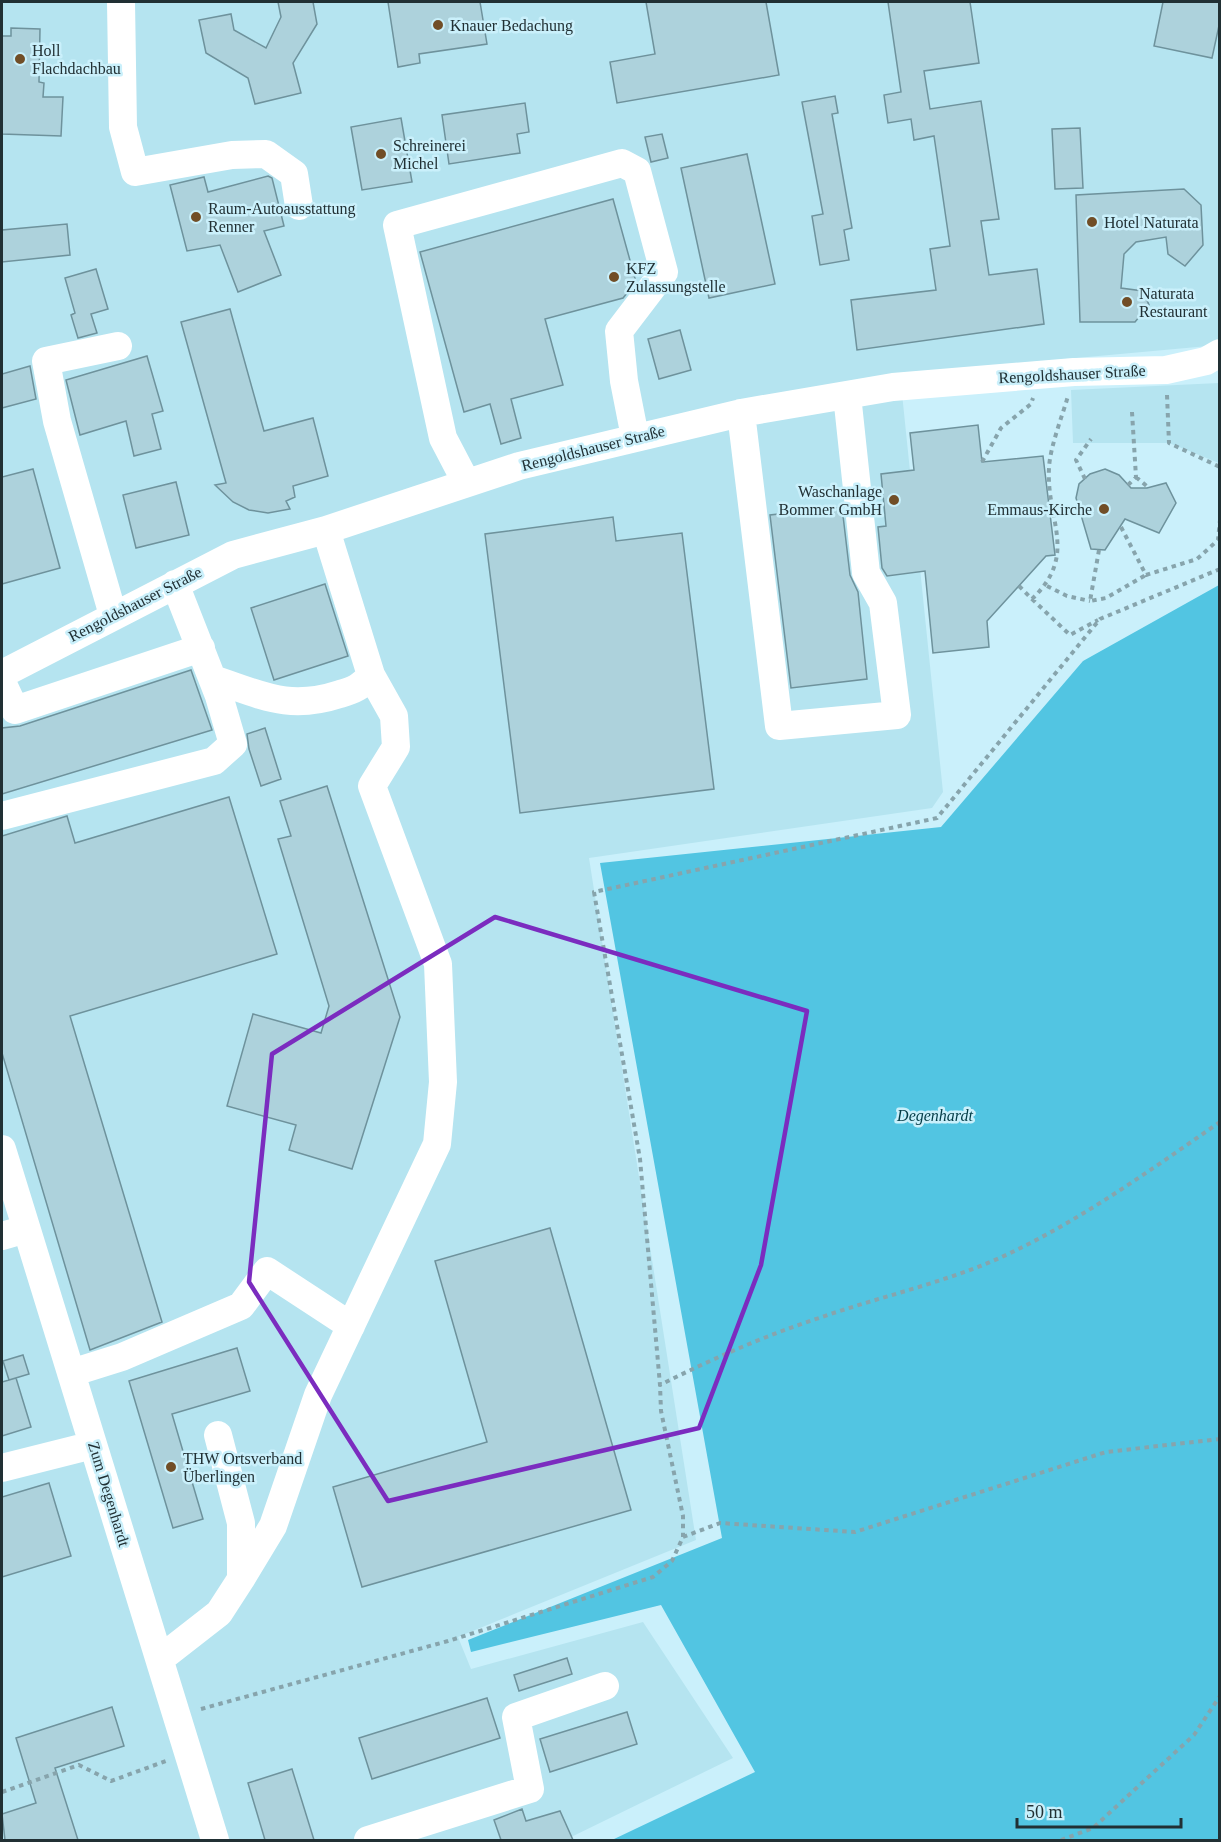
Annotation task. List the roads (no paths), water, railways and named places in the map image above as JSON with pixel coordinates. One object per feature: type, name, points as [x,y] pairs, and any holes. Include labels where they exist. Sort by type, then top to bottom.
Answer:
[{"type":"street","points":[[121,2],[123,127],[135,172],[232,155],[266,154],[294,174],[299,206]]},
{"type":"street","points":[[466,482],[443,438],[397,225],[622,163],[637,171],[663,272],[619,331],[624,381],[635,437]]},
{"type":"street","points":[[113,615],[57,421],[46,361],[118,346]]},
{"type":"street","name":"Rengoldshauser Straße","points":[[2,674],[233,555],[326,530],[466,482],[635,437],[741,413],[893,387],[1074,372],[1167,370],[1206,361],[1220,353]]},
{"type":"street","points":[[741,413],[779,726],[897,715],[883,603],[866,573],[847,395]]},
{"type":"street","points":[[160,1659],[219,1613],[273,1526],[318,1395],[437,1144],[443,1082],[438,964],[372,786],[396,747],[394,716],[370,675],[326,530]]},
{"type":"street","points":[[2,816],[214,762],[233,744],[213,679],[175,584]]},
{"type":"street","points":[[2,682],[8,713],[201,648]]},
{"type":"street","points":[[213,679],[288,703],[317,702],[361,687],[370,675]]},
{"type":"street","name":"Zum Degenhardt","points":[[2,1149],[14,1233],[71,1373],[215,1840]]},
{"type":"street","points":[[71,1373],[122,1357],[241,1306],[267,1271],[351,1326]]},
{"type":"street","points":[[218,1435],[241,1524],[241,1579]]},
{"type":"street","points":[[2,1468],[93,1444]]},
{"type":"street","points":[[368,1840],[530,1789],[516,1717],[605,1686]]},
{"type":"place","name":"Knauer Bedachung","points":[[438,25]]},
{"type":"place","name":"Holl Flachdachbau","points":[[20,59]]},
{"type":"place","name":"Schreinerei Michel","points":[[381,154]]},
{"type":"place","name":"Raum-Autoausstattung Renner","points":[[196,217]]},
{"type":"place","name":"Hotel Naturata","points":[[1092,222]]},
{"type":"place","name":"KFZ Zulassungstelle","points":[[614,277]]},
{"type":"place","name":"Naturata Restaurant","points":[[1127,302]]},
{"type":"place","name":"Waschanlage Bommer GmbH","points":[[894,500]]},
{"type":"place","name":"Emmaus-Kirche","points":[[1104,509]]},
{"type":"place","name":"THW Ortsverband Überlingen","points":[[171,1467]]},
{"type":"park label","name":"Degenhardt","points":[[935,1115]]}]
